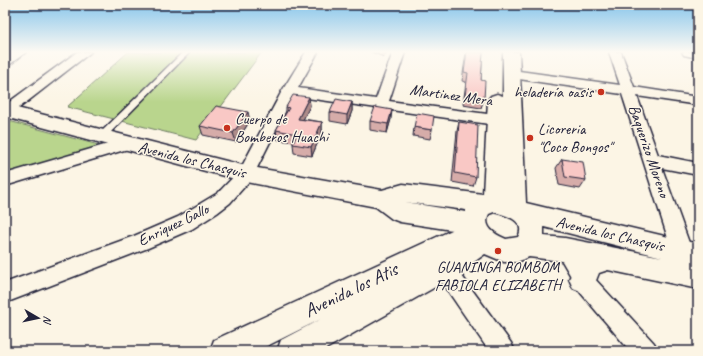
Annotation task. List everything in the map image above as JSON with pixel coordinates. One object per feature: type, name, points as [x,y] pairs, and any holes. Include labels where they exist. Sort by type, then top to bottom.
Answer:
[{"type":"main road","points":[[499,69],[505,121]]},
{"type":"main road","points":[[512,69],[493,217],[530,220],[534,230],[533,239],[528,246]]},
{"type":"main road","name":"Avenida los Chasquis","points":[[5,111],[125,144],[246,174],[382,199],[400,212],[426,216],[493,217]]},
{"type":"main road","name":"Avenida los Chasquis","points":[[382,199],[403,193],[493,217],[690,253]]},
{"type":"main road","points":[[426,216],[434,229],[439,258]]},
{"type":"main road","name":"Avenida los Chasquis","points":[[493,217],[494,247],[506,251],[518,250],[528,246],[565,249],[698,277]]},
{"type":"main road","name":"Avenida los Atis","points":[[292,351],[439,258],[493,217]]},
{"type":"main road","name":"Avenida los Atis","points":[[225,351],[422,256],[439,258]]},
{"type":"main road","points":[[583,279],[590,265],[608,258]]},
{"type":"street","points":[[5,111],[62,69]]},
{"type":"street","name":"Enriquez Gallo","points":[[5,293],[141,242],[184,223],[211,208],[224,198],[246,174],[302,69]]},
{"type":"street","points":[[381,104],[393,69]]},
{"type":"street","name":"Baquerizo Moreno","points":[[621,69],[652,160],[690,253]]},
{"type":"street","points":[[512,74],[698,101]]},
{"type":"street","name":"Martinez Mera","points":[[289,91],[505,121]]},
{"type":"street","points":[[5,180],[125,144]]},
{"type":"street","points":[[652,160],[698,169]]},
{"type":"street","points":[[565,249],[583,279],[646,351]]},
{"type":"street","points":[[439,258],[503,351]]},
{"type":"lane","points":[[101,137],[170,69]]},
{"type":"green space","points":[[110,69],[250,69],[196,140],[67,107]]},
{"type":"green space","points":[[5,120],[106,147],[5,175]]},
{"type":"building","points":[[465,69],[482,69],[481,80],[485,81],[484,99],[465,96],[468,73],[464,72]]},
{"type":"building","points":[[293,95],[309,97],[298,119],[322,122],[311,147],[293,144],[297,134],[276,130],[289,108],[286,107]]},
{"type":"building","points":[[336,99],[352,102],[347,115],[330,112]]},
{"type":"building","points":[[216,106],[248,112],[233,133],[200,126]]},
{"type":"building","points":[[375,107],[392,110],[388,124],[370,121]]},
{"type":"building","points":[[417,113],[434,116],[432,130],[414,127]]},
{"type":"building","points":[[459,122],[478,125],[476,177],[455,173]]},
{"type":"building","points":[[562,159],[583,162],[586,180],[565,177]]},
{"type":"place","name":"heladería oasis","points":[[601,92]]},
{"type":"place","name":"Cuerpo de Bomberos Huachi","points":[[227,128]]},
{"type":"place","name":"Licoreria \"Coco Bongos\"","points":[[530,138]]},
{"type":"place","name":"GUANINGA BOMBOM FABIOLA ELIZABETH","points":[[498,251]]}]
